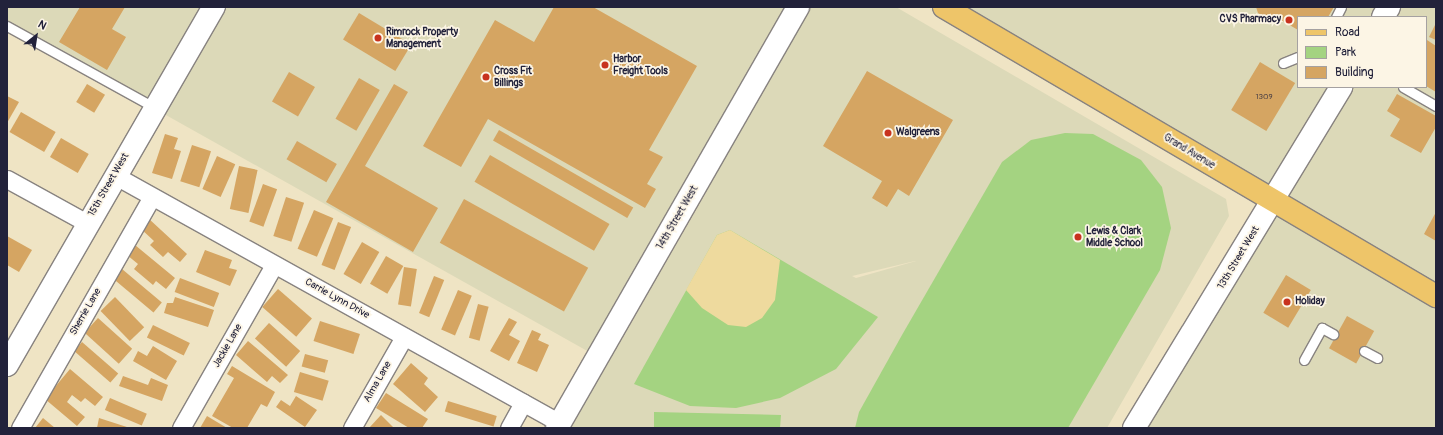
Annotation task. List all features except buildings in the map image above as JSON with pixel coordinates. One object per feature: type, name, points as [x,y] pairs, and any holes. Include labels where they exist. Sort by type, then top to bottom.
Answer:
[{"type":"main road","name":"Grand Avenue","points":[[944,7],[1272,202],[1436,296]]},
{"type":"street","name":"15th Street West","points":[[7,365],[13,342],[87,223],[214,7]]},
{"type":"street","name":"14th Street West","points":[[558,426],[798,7]]},
{"type":"street","points":[[1384,16],[1389,7]]},
{"type":"street","name":"13th Street West","points":[[1134,428],[1341,88]]},
{"type":"street","name":"Carrie Lynn Drive","points":[[114,176],[523,403],[558,426]]},
{"type":"street","points":[[7,179],[87,223]]},
{"type":"street","name":"Sherrie Lane","points":[[20,428],[152,197]]},
{"type":"street","name":"Jackie Lane","points":[[182,428],[274,265]]},
{"type":"street","name":"Alma Lane","points":[[352,428],[404,337]]},
{"type":"street","points":[[509,428],[523,403]]},
{"type":"lane","points":[[1336,16],[1341,7]]},
{"type":"lane","points":[[7,26],[154,107]]},
{"type":"lane","points":[[1283,63],[1297,57]]},
{"type":"lane","points":[[1404,88],[1436,106]]},
{"type":"lane","points":[[1304,360],[1322,328],[1333,334]]},
{"type":"lane","points":[[1364,351],[1377,358]]},
{"type":"shaded area","points":[[7,7],[896,7],[1226,199],[1229,216],[1107,428],[571,428],[706,193],[695,187],[598,357],[7,26]],"holes":[[[916,261],[856,278],[852,276]]]},
{"type":"shaded area","points":[[943,7],[1436,7],[1436,428],[1145,428],[1272,202]]},
{"type":"green space","points":[[1065,133],[1093,134],[1141,160],[1162,187],[1171,228],[1160,270],[1068,428],[855,428],[859,412],[1002,162],[1031,140]]},
{"type":"green space","points":[[730,230],[878,317],[836,369],[780,398],[736,408],[690,406],[634,384],[717,235]]},
{"type":"green space","points":[[654,412],[781,415],[780,428],[654,428]]},
{"type":"sand","points":[[730,230],[780,260],[775,300],[762,318],[746,327],[728,325],[702,308],[686,290],[717,235]]},
{"type":"place","name":"CVS Pharmacy","points":[[1289,20]]},
{"type":"place","name":"Rimrock Property Management","points":[[378,38]]},
{"type":"place","name":"Harbor Freight Tools","points":[[605,65]]},
{"type":"place","name":"Cross Fit Billings","points":[[486,77]]},
{"type":"place","name":"Walgreens","points":[[888,133]]},
{"type":"place","name":"Lewis & Clark Middle School","points":[[1078,237]]},
{"type":"place","name":"Holiday","points":[[1287,302]]}]
